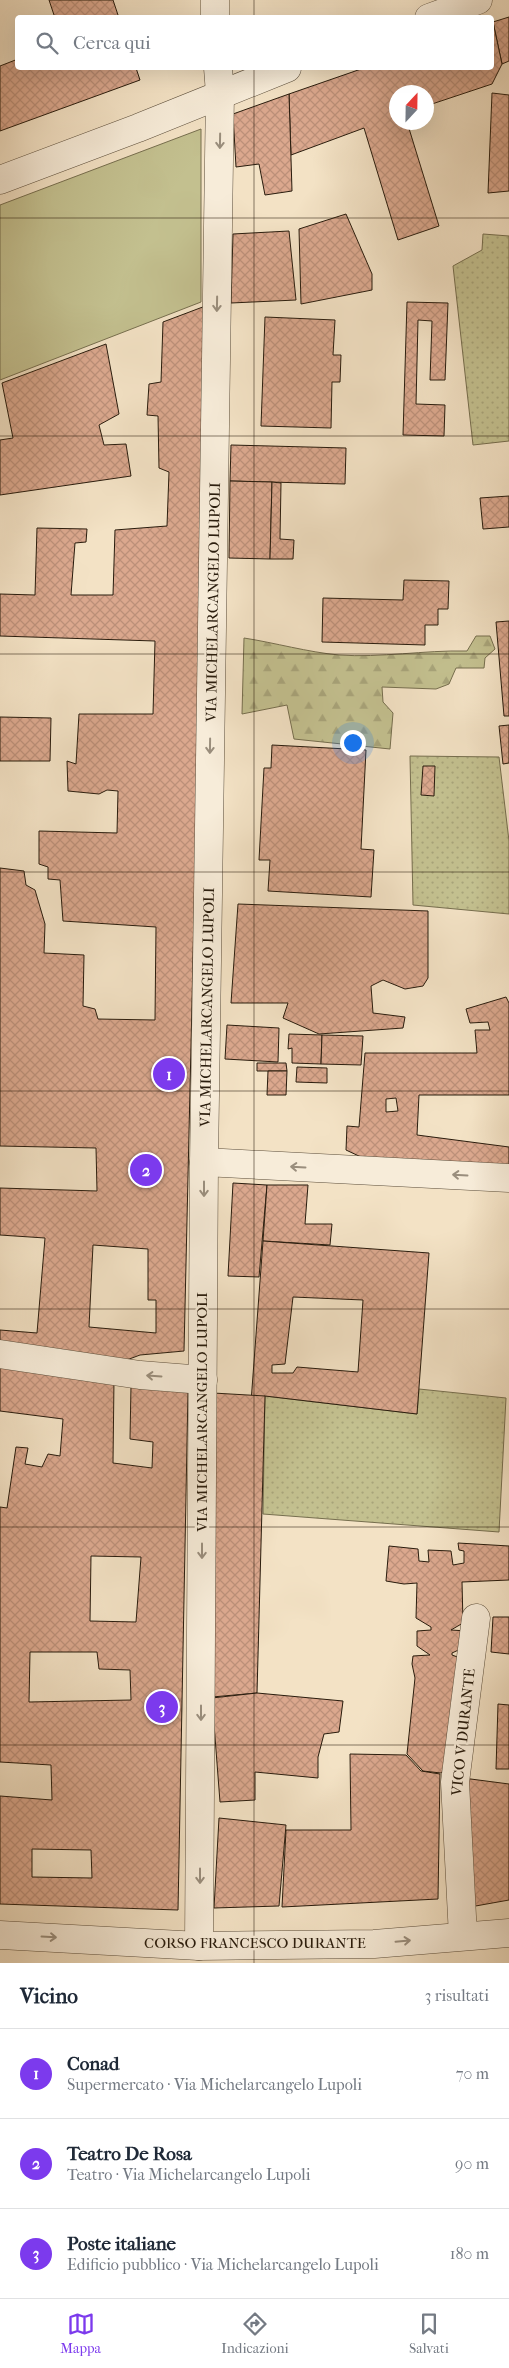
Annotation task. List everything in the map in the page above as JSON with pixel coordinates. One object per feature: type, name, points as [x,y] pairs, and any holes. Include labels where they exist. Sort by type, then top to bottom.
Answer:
[{"type":"street","points":[[215,0],[215,15]]},
{"type":"street","points":[[437,15],[478,0]]},
{"type":"street","points":[[0,180],[138,128],[219,80],[275,70]]},
{"type":"street","name":"VIA MICHELARCANGELO LUPOLI","points":[[199,1946],[204,1162],[219,80]]},
{"type":"street","points":[[204,1162],[509,1178]]},
{"type":"street","points":[[0,1354],[140,1375],[203,1380]]},
{"type":"street","name":"VICO V DURANTE","points":[[463,1936],[455,1782],[476,1618]]},
{"type":"street","name":"CORSO FRANCESCO DURANTE","points":[[0,1935],[199,1946],[284,1954],[372,1953],[463,1936],[509,1933]]},
{"type":"green space","points":[[201,129],[201,302],[0,380],[0,205]]},
{"type":"green space","points":[[483,234],[509,236],[509,441],[473,445],[453,266],[482,250]]},
{"type":"green space","points":[[476,636],[490,636],[495,649],[485,658],[484,668],[456,668],[449,684],[436,689],[382,687],[383,702],[393,713],[390,749],[294,739],[287,705],[242,714],[244,638],[315,652],[355,656],[467,651]]},
{"type":"green space","points":[[410,756],[499,757],[509,841],[509,914],[413,905]]},
{"type":"green space","points":[[419,1389],[506,1398],[499,1532],[263,1514],[265,1396],[417,1414]]},
{"type":"building","points":[[49,0],[113,0],[118,15],[54,15]]},
{"type":"building","points":[[509,17],[509,61],[502,64],[494,27],[494,22]]},
{"type":"building","points":[[494,27],[502,64],[492,84],[434,103],[434,85],[389,85],[389,130],[409,130],[439,226],[398,240],[364,128],[291,155],[289,94],[358,70],[494,70]]},
{"type":"building","points":[[15,60],[15,70],[137,70],[140,80],[0,131],[0,66]]},
{"type":"building","points":[[492,93],[509,95],[509,191],[488,193]]},
{"type":"building","points":[[289,94],[292,191],[265,195],[259,164],[236,167],[233,114]]},
{"type":"building","points":[[346,214],[372,274],[372,290],[301,304],[299,229]]},
{"type":"building","points":[[289,231],[296,300],[231,303],[233,234]]},
{"type":"building","points":[[407,302],[448,303],[445,380],[430,380],[432,321],[418,320],[416,404],[445,405],[444,436],[403,435]]},
{"type":"building","points":[[208,305],[184,1351],[140,1355],[116,1364],[0,1345],[0,1330],[37,1333],[45,1238],[0,1235],[0,1188],[97,1191],[96,1148],[0,1146],[0,868],[24,871],[26,885],[35,890],[45,924],[44,953],[84,955],[83,1006],[95,1009],[98,1019],[155,1020],[156,927],[63,921],[60,880],[48,879],[48,867],[39,864],[39,831],[117,833],[118,791],[107,790],[99,794],[68,791],[67,761],[76,764],[79,714],[153,714],[155,641],[0,636],[0,594],[35,595],[37,528],[87,529],[86,542],[75,543],[71,595],[113,595],[115,530],[167,526],[169,472],[159,468],[158,416],[147,415],[149,384],[161,382],[163,322]],"holes":[[[93,1245],[148,1249],[148,1300],[156,1300],[156,1333],[89,1327]]]},
{"type":"building","points":[[265,317],[335,320],[333,355],[341,355],[340,382],[332,382],[331,428],[261,426]]},
{"type":"building","points":[[106,344],[119,414],[99,425],[104,445],[126,444],[131,476],[0,495],[0,440],[13,438],[2,383]]},
{"type":"building","points":[[231,445],[346,448],[345,484],[230,481]]},
{"type":"building","points":[[230,481],[272,482],[270,559],[229,558]]},
{"type":"building","points":[[272,482],[281,483],[280,539],[294,540],[293,559],[270,559]]},
{"type":"building","points":[[509,496],[509,527],[483,529],[480,498]]},
{"type":"building","points":[[404,580],[449,581],[448,609],[438,609],[438,625],[425,625],[425,645],[322,642],[323,598],[403,600]]},
{"type":"building","points":[[509,621],[509,716],[504,716],[496,622]]},
{"type":"building","points":[[0,717],[51,718],[50,761],[0,761]]},
{"type":"building","points":[[509,725],[509,763],[503,764],[499,726]]},
{"type":"building","points":[[272,745],[366,750],[361,849],[374,850],[371,897],[268,891],[270,860],[259,860],[264,768],[271,768]]},
{"type":"building","points":[[423,766],[435,766],[434,796],[421,795]]},
{"type":"building","points":[[238,904],[428,911],[428,978],[423,986],[405,989],[383,980],[371,986],[373,1013],[405,1017],[403,1028],[319,1034],[283,1018],[288,1003],[231,1003]]},
{"type":"building","points":[[506,997],[509,1003],[509,1095],[419,1095],[417,1135],[509,1147],[509,1166],[361,1157],[346,1150],[347,1126],[359,1127],[365,1053],[477,1053],[475,1030],[490,1030],[488,1022],[470,1023],[466,1009]],"holes":[[[396,1098],[398,1111],[386,1112],[386,1099]]]},
{"type":"building","points":[[227,1025],[279,1028],[278,1062],[225,1059]]},
{"type":"building","points":[[289,1034],[322,1035],[321,1064],[292,1063],[292,1048],[288,1049]]},
{"type":"building","points":[[322,1035],[363,1036],[361,1065],[321,1064]]},
{"type":"building","points":[[257,1063],[286,1063],[287,1071],[257,1071]]},
{"type":"building","points":[[297,1067],[327,1068],[327,1083],[296,1082]]},
{"type":"building","points":[[268,1071],[287,1071],[286,1095],[267,1095]]},
{"type":"building","points":[[233,1183],[267,1185],[259,1277],[228,1276]]},
{"type":"building","points":[[267,1185],[308,1185],[305,1224],[332,1224],[330,1245],[263,1241]]},
{"type":"building","points":[[263,1241],[429,1253],[417,1414],[265,1396],[251,1402]],"holes":[[[293,1297],[363,1300],[358,1372],[297,1367],[293,1373],[272,1373],[272,1365],[285,1364]]]},
{"type":"building","points":[[0,1364],[114,1379],[113,1463],[152,1468],[153,1442],[130,1439],[131,1385],[188,1391],[178,1910],[0,1904],[0,1796],[52,1800],[51,1765],[0,1762],[0,1507],[7,1508],[16,1447],[28,1448],[25,1464],[42,1467],[48,1454],[60,1456],[63,1419],[0,1411]],"holes":[[[91,1556],[141,1557],[136,1622],[90,1621]],[[30,1652],[97,1652],[99,1669],[130,1670],[131,1700],[29,1702]],[[32,1849],[91,1850],[92,1878],[32,1877]]]},
{"type":"building","points":[[213,1393],[265,1396],[257,1693],[212,1697]]},
{"type":"building","points":[[458,1543],[509,1546],[509,1580],[462,1582],[463,1623],[451,1630],[467,1631],[465,1647],[452,1653],[452,1655],[463,1659],[455,1764],[441,1773],[423,1771],[407,1754],[415,1678],[412,1664],[413,1656],[430,1655],[417,1646],[417,1631],[431,1630],[431,1627],[416,1618],[417,1583],[404,1584],[386,1581],[389,1546],[418,1549],[419,1561],[429,1562],[428,1550],[451,1551],[453,1565],[464,1563],[464,1551],[459,1550]]},
{"type":"building","points":[[493,1617],[509,1617],[509,1654],[491,1652]]},
{"type":"building","points":[[257,1693],[343,1701],[339,1732],[324,1734],[318,1757],[318,1778],[255,1772],[255,1800],[220,1802],[212,1698]]},
{"type":"building","points":[[498,1704],[509,1705],[509,1769],[496,1769]]},
{"type":"building","points":[[350,1754],[406,1755],[421,1771],[440,1774],[438,1899],[282,1907],[286,1830],[351,1830]]},
{"type":"building","points":[[463,1778],[509,1784],[509,1900],[470,1907]]},
{"type":"building","points":[[219,1818],[286,1825],[279,1906],[214,1908]]},
{"type":"place","name":"Conad","points":[[169,1074]]},
{"type":"place","name":"Teatro De Rosa","points":[[146,1170]]},
{"type":"place","name":"Poste italiane","points":[[162,1707]]}]
